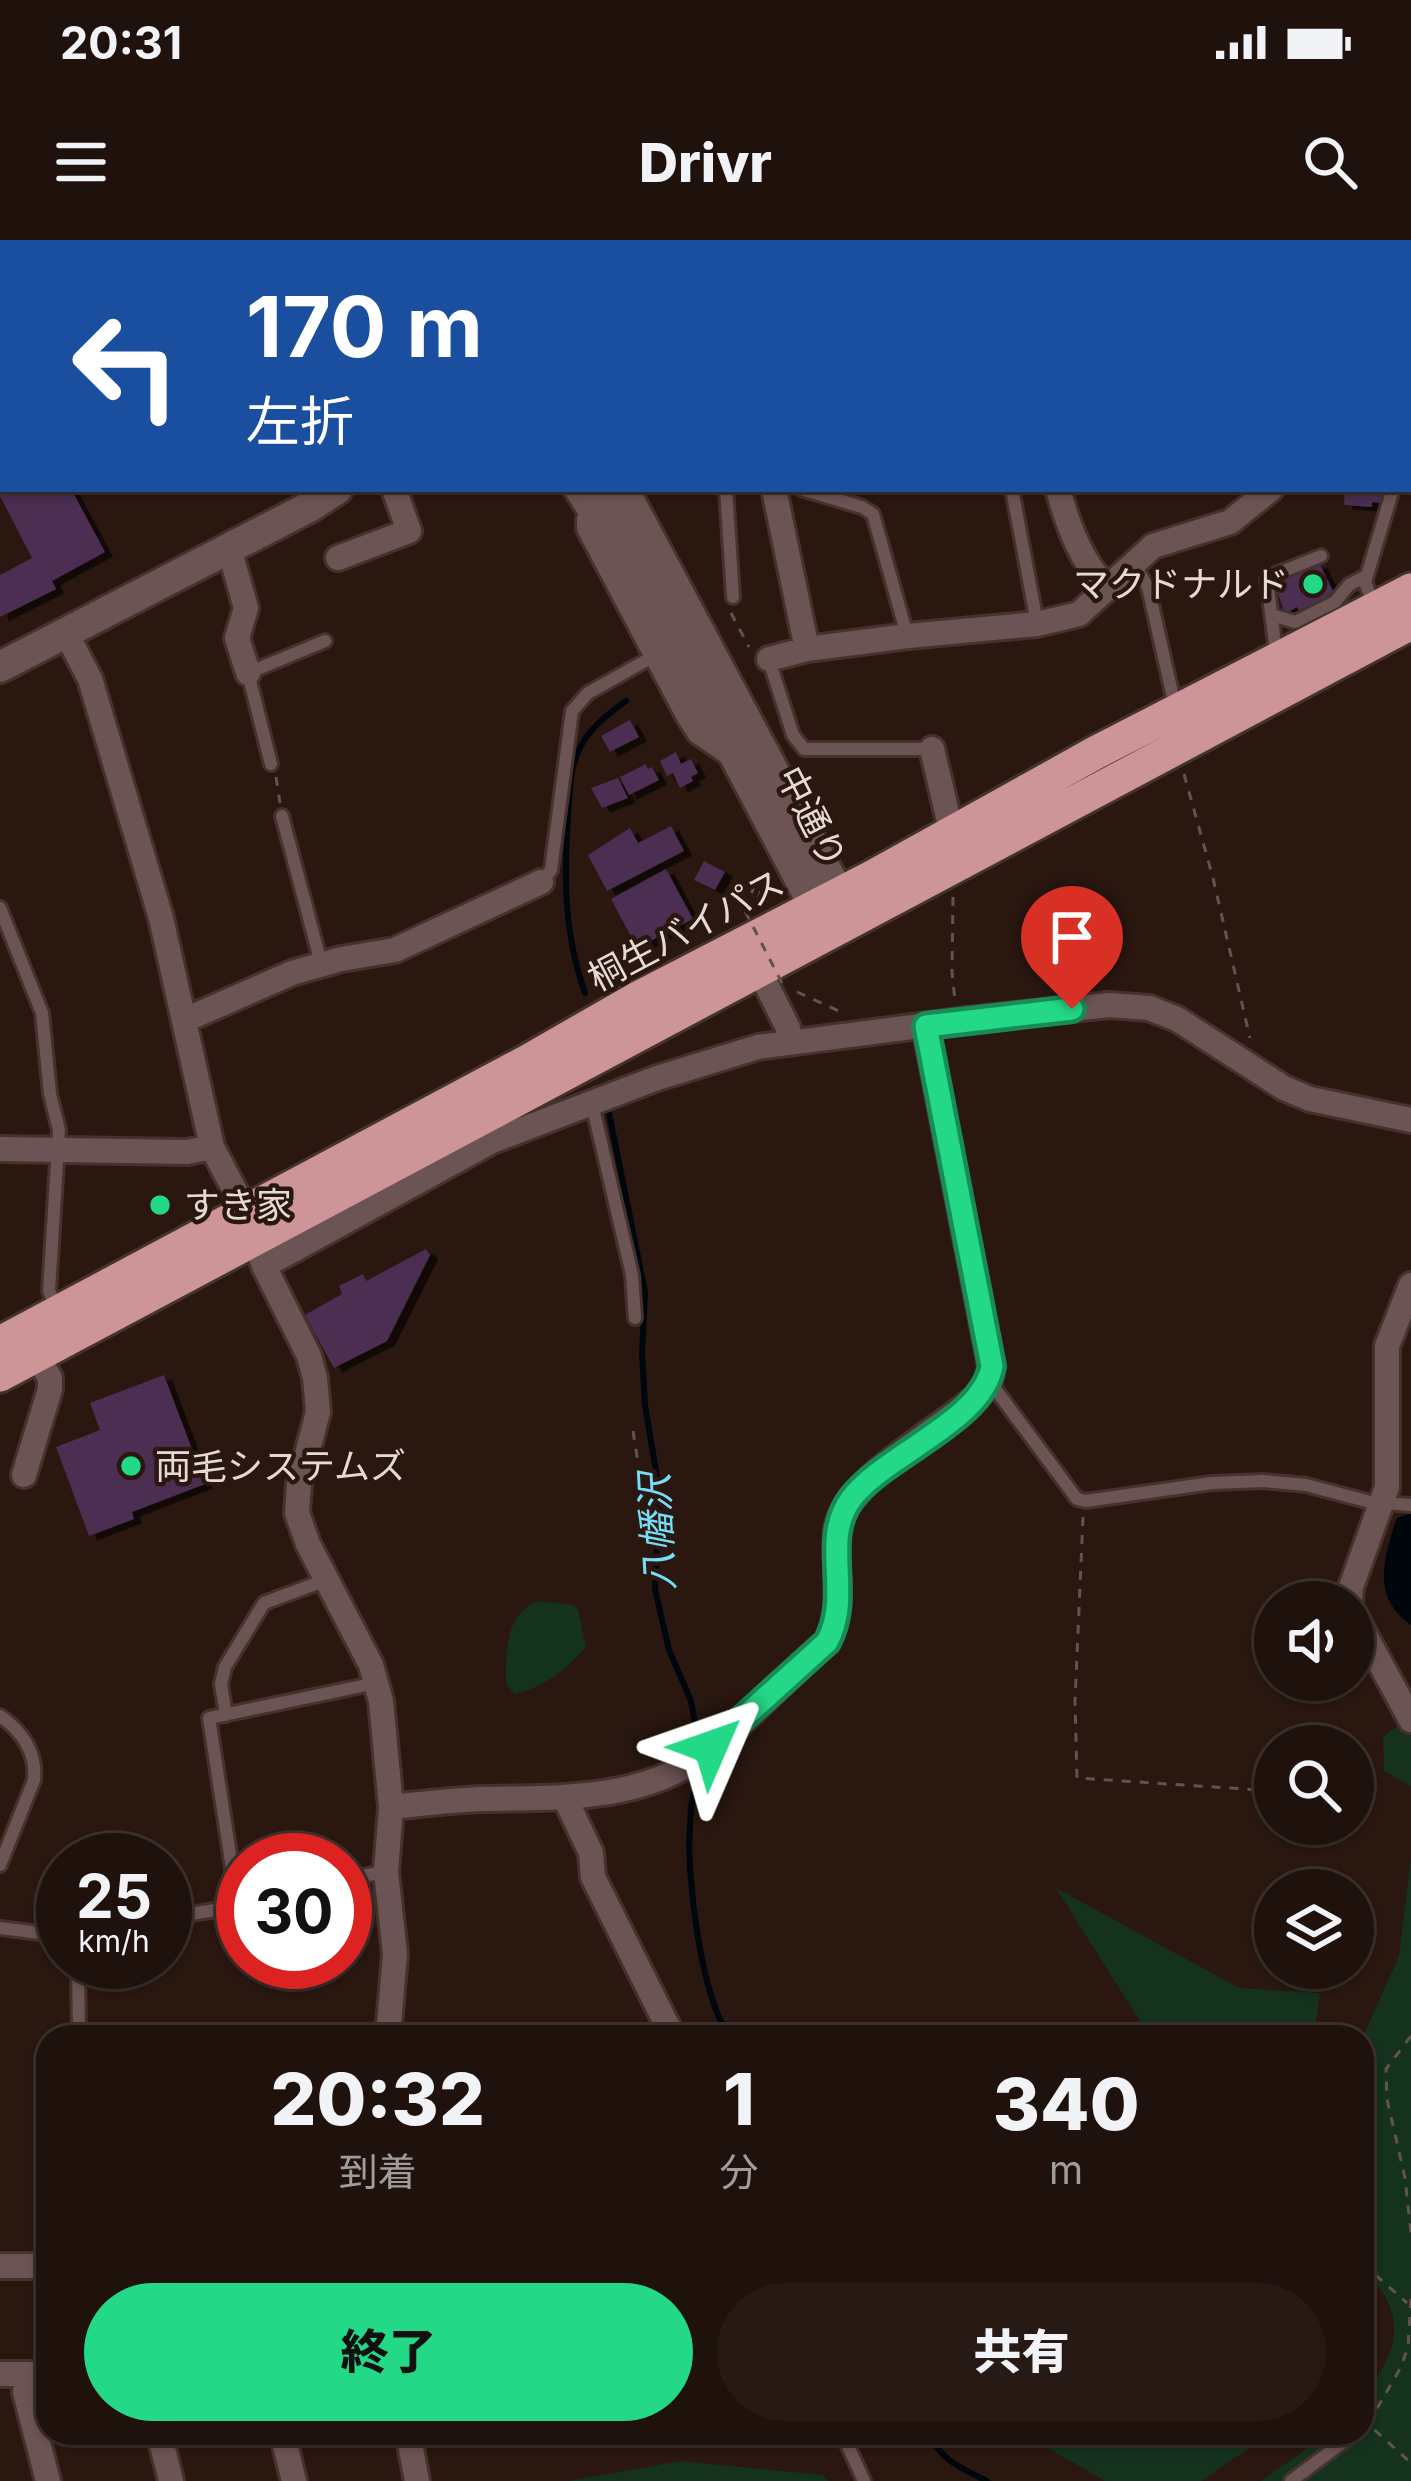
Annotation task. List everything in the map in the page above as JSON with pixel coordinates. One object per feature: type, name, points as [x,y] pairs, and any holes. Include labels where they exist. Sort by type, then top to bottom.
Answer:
[{"type":"highway","name":"桐生バイパス","points":[[0,1343],[59,1312],[255,1240],[826,900],[1178,712],[1371,593],[1411,590]]},
{"type":"highway","name":"桐生バイパス","points":[[0,1375],[1411,622]]},
{"type":"street","points":[[0,667],[332,492]]},
{"type":"street","points":[[338,558],[409,531],[395,492]]},
{"type":"street","points":[[776,492],[807,650]]},
{"type":"street","points":[[1059,492],[1091,571],[1108,589]]},
{"type":"street","points":[[770,659],[908,636],[1037,624],[1079,614],[1154,546],[1230,522],[1267,492]]},
{"type":"street","points":[[602,501],[589,528],[656,655],[693,724],[739,759]]},
{"type":"street","name":"中通り","points":[[602,501],[739,759],[826,900]]},
{"type":"street","name":"中通り","points":[[602,501],[840,928]]},
{"type":"street","points":[[229,548],[247,608],[236,638],[248,673]]},
{"type":"street","points":[[66,633],[90,679],[161,919],[212,1147],[315,1378],[318,1412],[299,1484],[297,1513],[377,1683],[391,1807],[386,1872],[394,1954],[389,2025]]},
{"type":"street","points":[[932,749],[948,818],[956,830]]},
{"type":"street","points":[[185,1020],[321,963],[394,950],[542,882]]},
{"type":"street","points":[[759,970],[788,1028],[790,1042]]},
{"type":"street","points":[[255,1240],[492,1142],[736,1052],[1109,1005],[1149,1008],[1178,1019],[1252,1069],[1310,1099],[1411,1120]]},
{"type":"street","points":[[391,1807],[481,1799],[566,1800],[616,1790],[704,1753],[827,1642],[837,1624],[840,1604],[837,1529],[853,1496],[970,1403],[989,1382],[992,1366],[926,1026]]},
{"type":"street","points":[[0,1149],[187,1152],[212,1147]]},
{"type":"street","points":[[1353,1581],[1383,1503],[1389,1469],[1388,1346],[1411,1285]]},
{"type":"street","points":[[24,1475],[50,1389],[50,1378],[37,1356]]},
{"type":"street","points":[[1374,1652],[1411,1720]]},
{"type":"street","points":[[566,1800],[591,1853],[593,1877],[667,2025]]},
{"type":"street","points":[[0,2266],[36,2266]]},
{"type":"street","points":[[0,2374],[36,2374]]},
{"type":"street","points":[[36,2377],[25,2392],[36,2435]]},
{"type":"street","points":[[39,2445],[48,2481]]},
{"type":"street","points":[[162,2445],[171,2481]]},
{"type":"street","points":[[285,2445],[294,2481]]},
{"type":"street","points":[[410,2445],[417,2481]]},
{"type":"lane","points":[[726,492],[729,599]]},
{"type":"lane","points":[[811,492],[872,514],[908,636]]},
{"type":"lane","points":[[1013,492],[1037,624]]},
{"type":"lane","points":[[1272,615],[1295,622],[1335,602],[1349,585],[1371,593],[1392,492]]},
{"type":"lane","points":[[1275,644],[1266,589],[1270,575],[1321,556]]},
{"type":"lane","points":[[1134,565],[1148,587],[1167,682],[1178,712]]},
{"type":"lane","points":[[271,764],[248,673],[325,641]]},
{"type":"lane","points":[[542,882],[550,870],[572,711],[588,693],[656,655]]},
{"type":"lane","points":[[770,659],[793,735],[804,749],[932,749]]},
{"type":"lane","points":[[282,816],[321,963]]},
{"type":"lane","points":[[0,908],[46,1031],[50,1094],[59,1130],[50,1291],[59,1312]]},
{"type":"lane","points":[[601,1100],[632,1275],[635,1318]]},
{"type":"lane","points":[[989,1382],[1077,1498],[1098,1502],[1212,1483],[1285,1481],[1411,1505]]},
{"type":"lane","points":[[226,1714],[220,1684],[264,1603],[327,1580]]},
{"type":"lane","points":[[228,1833],[208,1718],[377,1683]]},
{"type":"lane","points":[[0,1717],[22,1736],[36,1767],[0,1865]]},
{"type":"lane","points":[[372,1874],[386,1872]]},
{"type":"lane","points":[[0,1928],[36,1933]]},
{"type":"lane","points":[[78,1989],[79,2025]]},
{"type":"lane","points":[[848,2445],[864,2481]]},
{"type":"lane","points":[[1292,2481],[1340,2445]]},
{"type":"path","points":[[729,599],[745,639],[734,642]]},
{"type":"path","points":[[271,764],[282,816]]},
{"type":"path","points":[[1184,771],[1228,938],[1253,1054],[1252,1069]]},
{"type":"path","points":[[756,907],[764,880],[757,878],[746,915],[784,987],[855,1019]]},
{"type":"path","points":[[953,913],[952,972],[958,1021]]},
{"type":"path","points":[[633,1430],[644,1495]]},
{"type":"path","points":[[1077,1498],[1083,1514],[1077,1778],[1254,1790]]},
{"type":"path","points":[[1411,2036],[1386,2069],[1411,2233]]},
{"type":"path","points":[[1374,2272],[1410,2301],[1402,2367],[1374,2410]]},
{"type":"path","points":[[1374,2437],[1411,2463]]},
{"type":"green space","points":[[538,1601],[573,1605],[586,1646],[554,1677],[514,1694],[506,1683],[510,1635],[519,1615]]},
{"type":"green space","points":[[1400,1724],[1411,1733],[1411,1786],[1384,1771],[1383,1737]]},
{"type":"green space","points":[[1411,1857],[1411,2481],[1261,2481],[1312,2445],[1374,2445],[1374,2381],[1389,2355],[1394,2328],[1388,2303],[1374,2281],[1374,2025],[1368,2025],[1399,1956]]},
{"type":"green space","points":[[1056,1888],[1239,1988],[1320,1993],[1316,2025],[1142,2025]]},
{"type":"green space","points":[[1043,2445],[1254,2445],[1201,2481],[1105,2481]]},
{"type":"green space","points":[[681,2461],[823,2475],[829,2481],[568,2481]]},
{"type":"shaded area","points":[[1411,1513],[1411,1625],[1390,1603],[1384,1576],[1397,1518]]},
{"type":"building","points":[[0,492],[73,492],[105,552],[52,581],[56,589],[0,617],[0,575],[32,558]]},
{"type":"building","points":[[1345,492],[1382,492],[1381,503],[1372,502],[1372,507],[1344,505]]},
{"type":"building","points":[[1319,563],[1335,595],[1300,613],[1297,607],[1285,614],[1275,585]]},
{"type":"building","points":[[630,720],[639,737],[610,752],[601,736]]},
{"type":"building","points":[[676,752],[681,764],[691,759],[698,773],[680,788],[660,761]]},
{"type":"building","points":[[646,764],[659,780],[629,795],[620,777]]},
{"type":"building","points":[[618,778],[628,798],[602,808],[591,788]]},
{"type":"building","points":[[671,826],[684,851],[607,891],[588,855],[630,828],[638,843]]},
{"type":"building","points":[[704,861],[725,872],[715,890],[694,880]]},
{"type":"building","points":[[666,869],[693,919],[637,948],[611,899]]},
{"type":"building","points":[[426,1249],[430,1255],[387,1341],[334,1368],[305,1315],[342,1294],[339,1286],[363,1274],[366,1281]]},
{"type":"building","name":"両毛システムズ","points":[[164,1375],[205,1484],[132,1512],[134,1519],[89,1536],[56,1447],[100,1430],[90,1403]]},
{"type":"waterway","name":"八幡沢","points":[[585,993],[568,912],[571,776],[590,733],[626,701]]},
{"type":"waterway","name":"八幡沢","points":[[607,1103],[645,1292],[645,1405],[660,1495],[655,1589],[669,1650],[691,1701],[700,1749]]},
{"type":"waterway","name":"八幡沢","points":[[703,1762],[691,1808],[693,1904],[711,1994],[723,2025]]},
{"type":"waterway","name":"八幡沢","points":[[935,2445],[945,2457],[987,2481]]},
{"type":"place","name":"マクドナルド","points":[[1313,584]]},
{"type":"place","name":"すき家","points":[[160,1205]]},
{"type":"place","name":"両毛システムズ","points":[[131,1466]]},
{"type":"route","points":[[711,1747],[827,1642],[837,1624],[840,1604],[837,1529],[853,1496],[970,1403],[989,1382],[992,1366],[926,1026],[1072,1009]]}]
